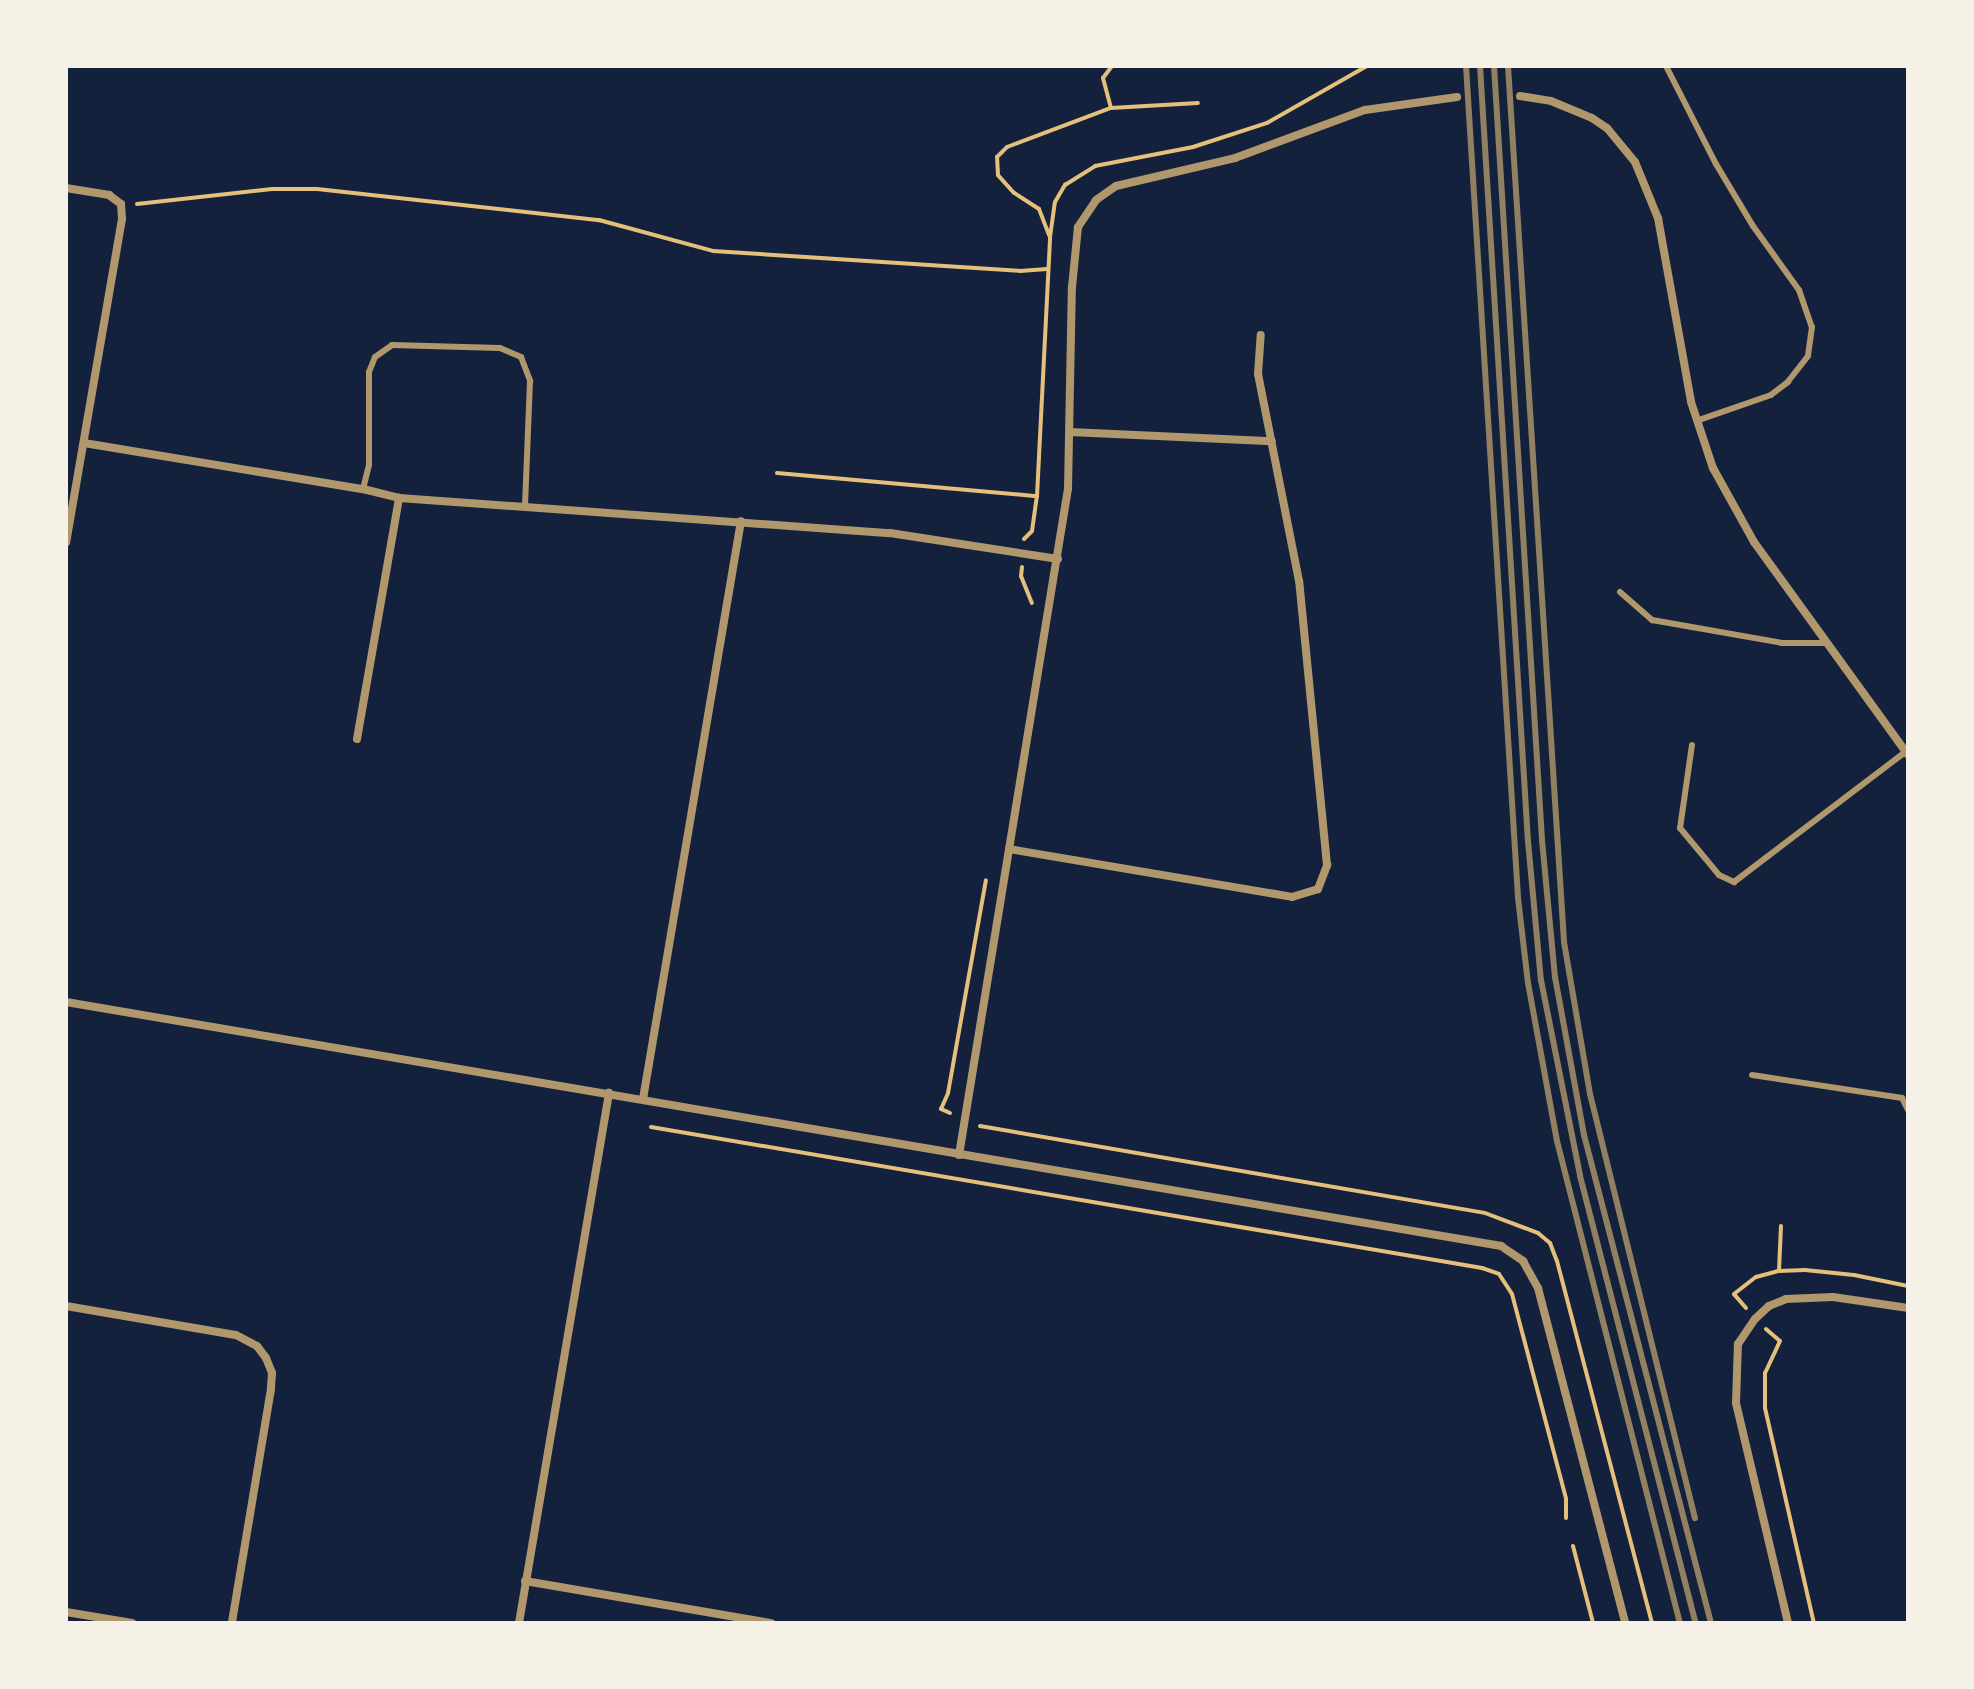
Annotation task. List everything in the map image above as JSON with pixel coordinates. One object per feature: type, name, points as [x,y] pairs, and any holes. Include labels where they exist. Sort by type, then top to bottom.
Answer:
[{"type":"street","points":[[1520,96],[1551,101],[1592,118],[1607,128],[1635,162],[1648,187],[1664,245],[1696,421],[1713,468],[1741,520],[1907,754]]},
{"type":"street","points":[[959,1155],[1058,559],[1070,432],[1078,227],[1096,200],[1116,186],[1220,163],[1365,110],[1457,97]]},
{"type":"street","points":[[66,188],[109,195],[121,204],[122,219],[66,542]]},
{"type":"street","points":[[1009,849],[1292,897],[1318,889],[1327,865],[1299,581],[1258,374],[1261,335]]},
{"type":"street","points":[[1070,432],[1272,441]]},
{"type":"street","points":[[84,443],[363,489],[399,498],[890,533],[1058,559]]},
{"type":"street","points":[[357,739],[399,498]]},
{"type":"street","points":[[643,1099],[741,521]]},
{"type":"street","points":[[66,1002],[959,1155],[1483,1240],[1517,1256],[1538,1288],[1625,1623]]},
{"type":"street","points":[[519,1623],[609,1093]]},
{"type":"street","points":[[1788,1623],[1736,1403],[1738,1344],[1755,1319],[1769,1306],[1810,1296],[1908,1308]]},
{"type":"street","points":[[66,1306],[236,1335],[257,1346],[266,1358],[272,1373],[271,1389],[232,1623]]},
{"type":"street","points":[[525,1581],[771,1623]]},
{"type":"street","points":[[66,1612],[132,1623]]},
{"type":"lane","points":[[1666,66],[1723,177],[1753,226],[1799,290],[1812,327],[1808,356],[1788,382],[1771,395],[1696,421]]},
{"type":"lane","points":[[363,489],[369,465],[369,372],[375,357],[392,345],[500,348],[521,357],[530,381],[525,506]]},
{"type":"lane","points":[[1620,592],[1652,620],[1782,643],[1826,643]]},
{"type":"lane","points":[[1692,745],[1680,828],[1719,875],[1734,882],[1907,754]]},
{"type":"lane","points":[[1752,1075],[1905,1096],[1908,1110]]},
{"type":"path","points":[[1111,108],[1103,78],[1112,66]]},
{"type":"path","points":[[1032,609],[1032,599],[1021,576],[1023,541],[1032,531],[1037,496],[1050,237],[1055,202],[1065,185],[1077,174],[1116,160],[1193,147],[1255,128],[1367,66]]},
{"type":"path","points":[[1050,237],[1039,209],[1014,193],[998,175],[997,157],[1007,147],[1111,108],[1198,103]]},
{"type":"path","points":[[121,204],[149,204],[272,189],[317,189],[599,220],[713,251],[1020,271],[1047,269]]},
{"type":"path","points":[[777,473],[1037,496]]},
{"type":"path","points":[[986,879],[948,1093],[941,1109],[994,1131],[1485,1213],[1538,1233],[1550,1243],[1557,1261],[1652,1623]]},
{"type":"path","points":[[651,1127],[1467,1265],[1499,1274],[1512,1294],[1566,1499],[1566,1518]]},
{"type":"path","points":[[1779,1271],[1781,1226]]},
{"type":"path","points":[[1814,1623],[1765,1408],[1765,1373],[1780,1341],[1755,1319],[1734,1294],[1756,1277],[1779,1271],[1854,1275],[1908,1286]]},
{"type":"path","points":[[1573,1546],[1593,1623]]},
{"type":"railway","points":[[1466,66],[1518,898],[1528,983],[1557,1141],[1680,1623]]},
{"type":"railway","points":[[1480,66],[1528,841],[1541,980],[1580,1176],[1696,1623]]},
{"type":"railway","points":[[1494,66],[1542,840],[1555,977],[1584,1135],[1711,1623]]},
{"type":"railway","points":[[1508,66],[1564,942],[1590,1094],[1695,1518]]}]
